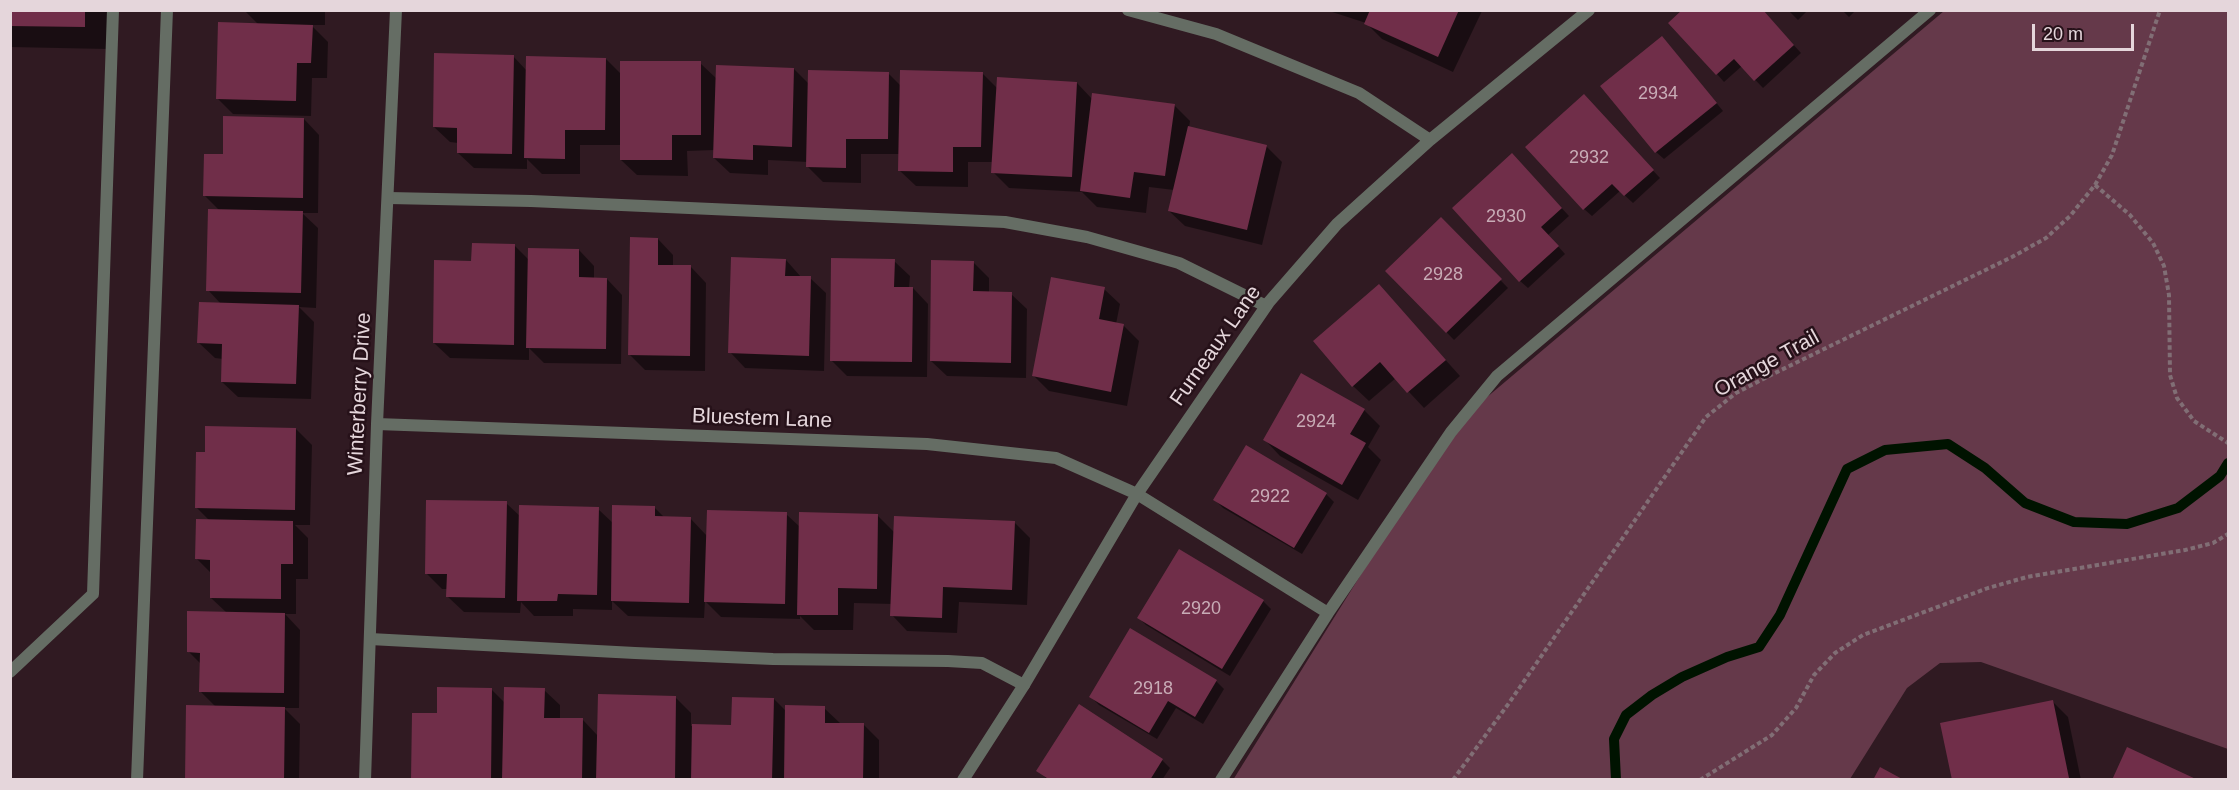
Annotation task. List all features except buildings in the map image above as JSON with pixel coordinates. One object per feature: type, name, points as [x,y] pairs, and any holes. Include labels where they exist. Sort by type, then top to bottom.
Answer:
[{"type":"street","points":[[10,672],[93,594],[113,10]]},
{"type":"street","points":[[137,780],[167,10]]},
{"type":"street","name":"Winterberry Drive","points":[[365,780],[377,424],[396,10]]},
{"type":"street","points":[[1128,10],[1216,34],[1359,93],[1430,140]]},
{"type":"street","name":"Furneaux Lane","points":[[963,780],[1024,685],[1137,494],[1266,306],[1337,224],[1430,140],[1589,10]]},
{"type":"street","points":[[1221,780],[1328,613],[1451,432],[1497,376],[1930,10]]},
{"type":"street","points":[[389,198],[531,201],[1005,222],[1087,237],[1179,263],[1266,306]]},
{"type":"street","name":"Bluestem Lane","points":[[377,424],[927,444],[1056,458],[1137,494],[1328,613]]},
{"type":"street","points":[[370,639],[669,655],[982,663],[1024,685]]},
{"type":"path","name":"Orange Trail","points":[[1453,780],[1509,703],[1706,417],[1736,393],[2012,257],[2046,238],[2070,216],[2095,185],[2112,156],[2160,10]]},
{"type":"path","points":[[2095,185],[2130,216],[2154,243],[2164,266],[2169,295],[2170,375],[2177,398],[2193,421],[2226,442]]},
{"type":"path","points":[[1700,780],[1772,735],[1796,708],[1814,675],[1835,653],[1863,635],[1998,585],[2027,577],[2185,550],[2213,543],[2229,534]]},
{"type":"shaded area","points":[[1944,11],[2228,11],[2228,749],[1981,662],[1940,663],[1907,688],[1850,779],[1233,780],[1454,425]]},
{"type":"waterway","points":[[1616,780],[1614,739],[1626,715],[1652,695],[1682,677],[1727,657],[1759,647],[1780,615],[1847,469],[1885,450],[1948,444],[1985,468],[2025,503],[2074,522],[2127,524],[2178,508],[2220,476],[2228,463]]}]
